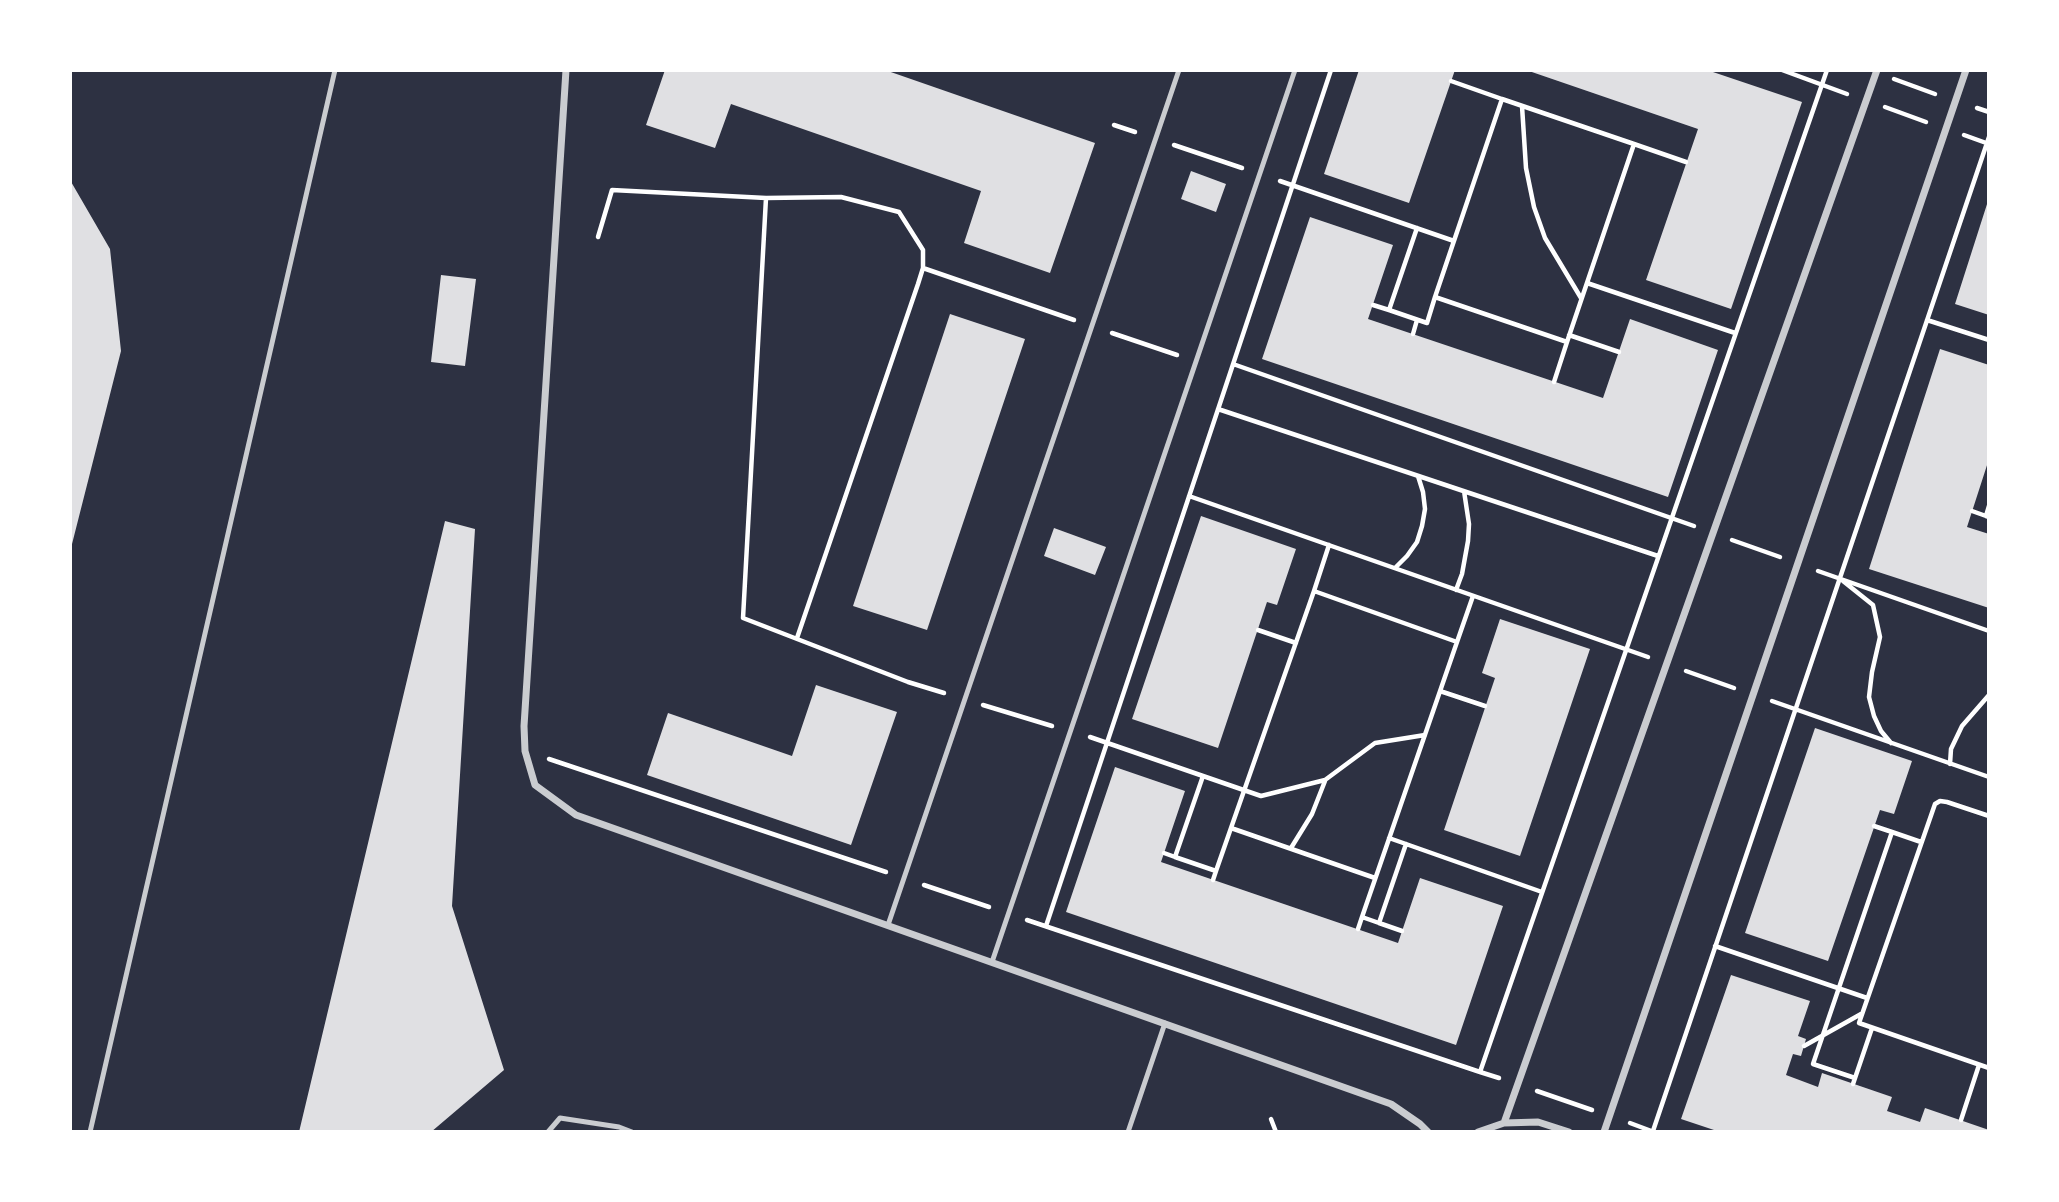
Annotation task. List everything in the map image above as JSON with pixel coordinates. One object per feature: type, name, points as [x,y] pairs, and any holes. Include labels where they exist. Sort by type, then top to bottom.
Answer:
[{"type":"street","points":[[566,70],[524,726],[525,751],[535,785],[576,815],[1391,1104],[1428,1132]]},
{"type":"street","points":[[1604,1132],[1966,70]]},
{"type":"street","points":[[1504,1123],[1877,71]]},
{"type":"street","points":[[1478,1132],[1504,1123],[1538,1122],[1569,1132]]},
{"type":"lane","points":[[90,1132],[335,70]]},
{"type":"lane","points":[[888,925],[1179,70]]},
{"type":"lane","points":[[992,962],[1295,70]]},
{"type":"lane","points":[[1128,1132],[1165,1023]]},
{"type":"lane","points":[[548,1132],[560,1118],[619,1126],[632,1132]]},
{"type":"path","points":[[1046,926],[1331,70]]},
{"type":"path","points":[[1480,1072],[1827,70]]},
{"type":"path","points":[[1877,71],[1989,112]]},
{"type":"path","points":[[1451,81],[1686,162]]},
{"type":"path","points":[[1373,305],[1426,323],[1502,99]]},
{"type":"path","points":[[1522,106],[1526,168],[1534,207],[1545,238],[1582,298]]},
{"type":"path","points":[[1114,125],[1454,241]]},
{"type":"path","points":[[525,751],[1654,1132],[1989,137]]},
{"type":"path","points":[[1554,382],[1634,144]]},
{"type":"path","points":[[598,237],[612,190],[766,198],[841,197],[899,212],[923,250],[923,268],[797,638]]},
{"type":"path","points":[[766,198],[743,618],[908,682],[1070,731],[1261,796],[1325,780],[1375,743],[1425,735]]},
{"type":"path","points":[[1389,310],[1417,228]]},
{"type":"path","points":[[923,268],[1230,373]]},
{"type":"path","points":[[1587,282],[1735,333]]},
{"type":"path","points":[[1435,297],[1567,342]]},
{"type":"path","points":[[1413,334],[1418,320]]},
{"type":"path","points":[[1927,320],[1989,340]]},
{"type":"path","points":[[1569,335],[1619,352]]},
{"type":"path","points":[[1233,364],[1989,631]]},
{"type":"path","points":[[1218,409],[1658,556]]},
{"type":"path","points":[[1395,568],[1408,556],[1417,542],[1422,526],[1425,509],[1418,476]]},
{"type":"path","points":[[1456,590],[1468,541],[1468,508],[1464,492]]},
{"type":"path","points":[[1189,496],[1989,777]]},
{"type":"path","points":[[1972,511],[1987,516],[1989,506]]},
{"type":"path","points":[[1213,880],[1329,545]]},
{"type":"path","points":[[1840,578],[1873,605],[1880,637],[1872,672],[1870,697],[1877,723],[1891,743]]},
{"type":"path","points":[[1314,591],[1457,642]]},
{"type":"path","points":[[1357,929],[1473,596]]},
{"type":"path","points":[[1258,630],[1296,643]]},
{"type":"path","points":[[1440,691],[1485,706]]},
{"type":"path","points":[[1950,764],[1951,749],[1962,726],[1989,695]]},
{"type":"path","points":[[1175,857],[1203,776]]},
{"type":"path","points":[[1291,848],[1312,814],[1325,780]]},
{"type":"path","points":[[1989,817],[1940,801],[1935,804],[1858,1023],[1989,1068]]},
{"type":"path","points":[[1874,826],[1921,842]]},
{"type":"path","points":[[1231,828],[1375,878]]},
{"type":"path","points":[[1872,1028],[1854,1081],[1813,1064],[1892,832]]},
{"type":"path","points":[[1389,838],[1542,892]]},
{"type":"path","points":[[1379,923],[1406,844]]},
{"type":"path","points":[[1164,853],[1216,871]]},
{"type":"path","points":[[1362,917],[1402,931]]},
{"type":"path","points":[[1715,946],[1867,998]]},
{"type":"path","points":[[1804,1046],[1862,1013]]},
{"type":"path","points":[[1961,1120],[1979,1065]]},
{"type":"path","points":[[1271,1119],[1276,1132]]},
{"type":"building","points":[[665,70],[885,70],[1095,143],[1050,273],[964,243],[981,191],[731,104],[715,148],[646,125]]},
{"type":"building","points":[[1359,70],[1455,70],[1409,203],[1324,174]]},
{"type":"building","points":[[1526,70],[1707,70],[1802,102],[1731,309],[1646,280],[1698,129]]},
{"type":"building","points":[[1191,171],[1226,184],[1216,212],[1181,199]]},
{"type":"building","points":[[70,180],[110,249],[121,351],[71,548]]},
{"type":"building","points":[[1989,201],[1989,315],[1955,304]]},
{"type":"building","points":[[1310,217],[1393,245],[1368,319],[1603,398],[1630,319],[1718,350],[1668,497],[1262,359]]},
{"type":"building","points":[[441,275],[476,279],[465,366],[431,362]]},
{"type":"building","points":[[950,314],[1025,339],[927,630],[853,606]]},
{"type":"building","points":[[1940,349],[1989,365],[1989,459],[1967,527],[1989,534],[1989,608],[1869,569]]},
{"type":"building","points":[[1201,516],[1296,549],[1277,605],[1267,602],[1218,748],[1132,719]]},
{"type":"building","points":[[445,521],[475,529],[452,906],[504,1070],[431,1132],[299,1132]]},
{"type":"building","points":[[1054,528],[1106,547],[1095,575],[1044,556]]},
{"type":"building","points":[[1500,619],[1590,649],[1520,856],[1444,830],[1495,678],[1482,673]]},
{"type":"building","points":[[816,685],[897,712],[851,845],[647,775],[668,713],[792,756]]},
{"type":"building","points":[[1815,728],[1912,761],[1894,814],[1880,810],[1828,961],[1745,933]]},
{"type":"building","points":[[1115,767],[1185,791],[1161,862],[1398,943],[1420,878],[1503,906],[1456,1045],[1066,912]]},
{"type":"building","points":[[1731,975],[1810,1001],[1798,1036],[1806,1039],[1801,1056],[1793,1054],[1786,1075],[1818,1087],[1822,1073],[1892,1097],[1887,1111],[1920,1122],[1925,1108],[1989,1132],[1720,1132],[1681,1119]]}]
